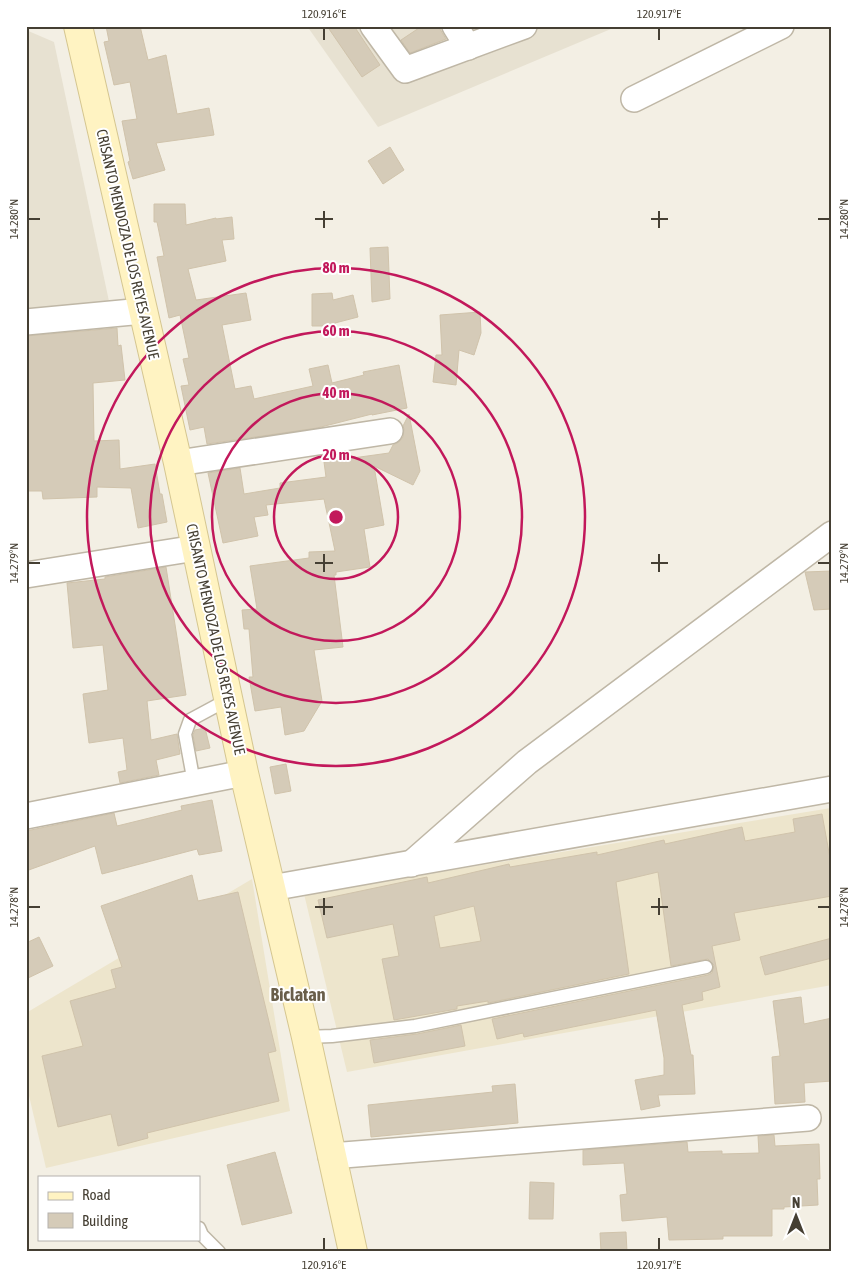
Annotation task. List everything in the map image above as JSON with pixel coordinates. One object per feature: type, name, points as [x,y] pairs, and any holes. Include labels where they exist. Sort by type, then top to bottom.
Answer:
[{"type":"main road","name":"CRISANTO MENDOZA DE LOS REYES AVENUE","points":[[78,26],[178,463],[244,773],[306,1037],[353,1252]]},
{"type":"street","points":[[372,26],[405,70],[524,26]]},
{"type":"street","points":[[456,26],[468,47]]},
{"type":"street","points":[[634,99],[781,26]]},
{"type":"street","points":[[26,322],[143,311]]},
{"type":"street","points":[[178,463],[390,431]]},
{"type":"street","points":[[411,864],[527,762],[832,534]]},
{"type":"street","points":[[26,575],[196,548]]},
{"type":"street","points":[[26,816],[244,773]]},
{"type":"street","points":[[271,888],[832,789]]},
{"type":"street","points":[[331,1156],[808,1118]]},
{"type":"lane","points":[[194,783],[185,734],[190,720],[229,699]]},
{"type":"lane","points":[[306,1037],[332,1036],[415,1026],[706,967]]},
{"type":"lane","points":[[200,1230],[202,1235],[219,1252]]},
{"type":"shaded area","points":[[307,26],[618,26],[378,127]]},
{"type":"shaded area","points":[[26,30],[54,42],[110,306],[26,312]]},
{"type":"shaded area","points":[[831,808],[832,985],[347,1072],[304,894]]},
{"type":"shaded area","points":[[252,879],[290,1111],[46,1168],[26,1083],[26,1013]]},
{"type":"building","points":[[106,26],[140,26],[148,60],[166,55],[177,114],[209,108],[214,135],[156,143],[165,170],[133,179],[128,162],[130,161],[122,121],[137,119],[130,82],[114,85],[104,42],[109,41]]},
{"type":"building","points":[[327,26],[354,26],[380,65],[362,77]]},
{"type":"building","points":[[422,26],[438,26],[446,39],[410,53],[401,40]]},
{"type":"building","points":[[390,147],[404,170],[383,184],[368,161]]},
{"type":"building","points":[[154,204],[185,204],[186,225],[216,218],[232,217],[234,239],[222,240],[226,261],[188,269],[196,300],[246,293],[251,320],[222,325],[235,389],[251,386],[254,399],[313,386],[309,369],[328,365],[332,383],[364,375],[363,372],[399,365],[407,408],[372,414],[317,428],[207,444],[204,427],[190,430],[181,386],[189,385],[183,359],[189,358],[180,315],[169,318],[157,257],[164,256],[157,222],[154,222]]},
{"type":"building","points":[[388,247],[390,299],[372,302],[370,248]]},
{"type":"building","points":[[332,293],[333,300],[353,295],[358,317],[335,323],[335,326],[312,326],[312,294]]},
{"type":"building","points":[[480,312],[481,333],[474,355],[459,350],[456,385],[433,382],[436,355],[442,355],[440,315]]},
{"type":"building","points":[[117,328],[118,346],[121,345],[125,380],[93,383],[94,441],[119,440],[120,469],[155,464],[167,522],[138,528],[131,488],[97,487],[97,497],[43,499],[42,491],[26,491],[26,336]]},
{"type":"building","points":[[409,414],[420,471],[413,485],[374,466],[384,525],[364,529],[370,567],[336,572],[336,575],[334,575],[343,647],[314,650],[322,701],[304,731],[285,735],[281,707],[255,711],[249,677],[253,677],[249,629],[244,629],[242,610],[257,609],[250,566],[309,558],[309,552],[335,551],[324,499],[266,505],[268,515],[254,517],[258,536],[223,543],[208,473],[240,468],[244,494],[280,488],[280,483],[326,477],[324,462],[389,453],[393,445],[403,437],[403,426]]},
{"type":"building","points":[[166,567],[186,695],[147,701],[151,740],[177,734],[180,754],[156,760],[159,775],[120,783],[118,772],[127,770],[123,738],[89,743],[83,694],[108,690],[103,645],[73,648],[67,583],[105,579],[105,577]]},
{"type":"building","points":[[832,571],[832,609],[814,610],[805,572]]},
{"type":"building","points":[[205,728],[210,748],[196,751],[193,735],[195,730]]},
{"type":"building","points":[[286,764],[291,791],[275,794],[270,767]]},
{"type":"building","points":[[212,800],[222,851],[199,855],[197,849],[102,874],[95,846],[26,871],[26,831],[114,813],[117,826],[182,810],[181,806]]},
{"type":"building","points":[[822,814],[832,869],[832,896],[734,913],[740,940],[712,946],[720,987],[702,992],[703,1000],[682,1005],[691,1055],[693,1055],[695,1094],[658,1095],[660,1106],[641,1110],[635,1080],[664,1075],[664,1058],[656,1010],[524,1037],[523,1033],[497,1039],[492,1019],[712,973],[714,965],[708,959],[671,966],[658,872],[616,882],[629,974],[488,1003],[488,1001],[457,1006],[457,1009],[394,1020],[382,959],[399,956],[393,924],[327,938],[318,900],[427,877],[428,883],[509,864],[510,867],[597,852],[597,855],[664,840],[665,844],[742,827],[745,841],[795,832],[793,819]],"holes":[[[474,906],[481,941],[440,948],[434,916]]]},
{"type":"building","points":[[192,875],[198,901],[238,892],[276,1051],[268,1053],[279,1101],[147,1133],[148,1138],[118,1146],[111,1114],[58,1127],[42,1056],[83,1046],[70,1001],[116,988],[111,970],[122,967],[101,906]]},
{"type":"building","points":[[39,937],[53,966],[26,979],[26,943]]},
{"type":"building","points":[[832,938],[832,958],[765,975],[760,957]]},
{"type":"building","points":[[801,997],[804,1024],[832,1018],[832,1081],[804,1083],[805,1102],[775,1104],[772,1057],[780,1056],[773,1001]]},
{"type":"building","points":[[461,1025],[465,1046],[374,1063],[370,1040],[417,1034]]},
{"type":"building","points":[[515,1084],[518,1123],[371,1137],[368,1105],[493,1092],[492,1086]]},
{"type":"building","points":[[774,1135],[775,1146],[819,1144],[820,1179],[817,1179],[818,1205],[772,1209],[772,1236],[723,1236],[723,1239],[669,1240],[667,1217],[622,1221],[620,1195],[627,1194],[624,1163],[583,1165],[583,1150],[687,1142],[688,1152],[722,1151],[722,1154],[759,1153],[758,1136]]},
{"type":"building","points":[[275,1152],[292,1213],[242,1225],[227,1165]]},
{"type":"building","points":[[530,1182],[554,1183],[553,1219],[529,1219]]},
{"type":"building","points":[[626,1232],[627,1252],[601,1252],[600,1233]]},
{"type":"district","name":"Biclatan","points":[[298,994]]}]
